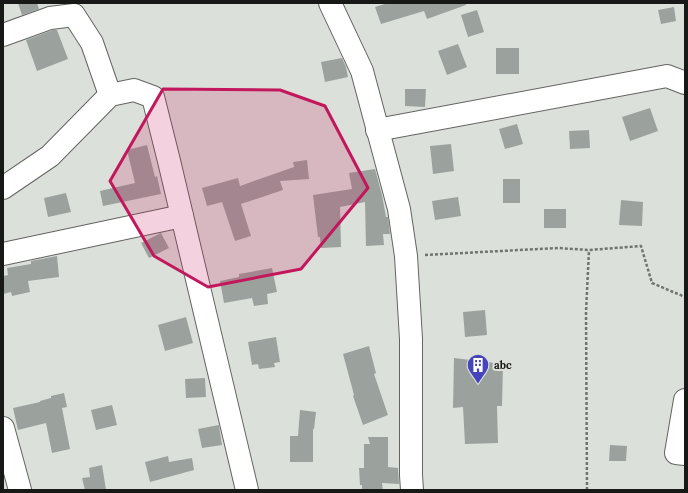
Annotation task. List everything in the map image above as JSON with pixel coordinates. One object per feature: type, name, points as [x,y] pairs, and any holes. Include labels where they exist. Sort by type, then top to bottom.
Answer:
[{"type":"street","points":[[330,3],[362,71],[399,209],[406,256],[411,339],[412,490]]},
{"type":"street","points":[[3,35],[50,18],[74,15],[92,43],[110,95]]},
{"type":"street","points":[[377,130],[667,76],[685,83]]},
{"type":"street","points":[[3,188],[50,156],[110,95],[134,90],[153,98],[247,490]]},
{"type":"street","points":[[3,254],[182,216]]},
{"type":"street","points":[[685,400],[676,453],[685,454]]},
{"type":"street","points":[[3,428],[20,490]]},
{"type":"path","points":[[406,256],[558,248],[589,250],[640,246],[652,283],[685,297]]},
{"type":"path","points":[[587,490],[586,312],[589,250]]},
{"type":"highlighted area","points":[[163,89],[280,90],[325,106],[368,188],[301,269],[208,287],[154,256],[110,181]]},
{"type":"building","points":[[18,3],[37,3],[39,9],[22,15]]},
{"type":"building","points":[[388,3],[466,3],[466,5],[427,19],[424,11],[381,24],[375,7]]},
{"type":"building","points":[[674,7],[676,21],[661,24],[658,10]]},
{"type":"building","points":[[477,10],[484,32],[468,37],[461,15]]},
{"type":"building","points":[[53,30],[57,30],[68,59],[37,71],[26,40]]},
{"type":"building","points":[[458,44],[467,67],[447,75],[438,51]]},
{"type":"building","points":[[496,48],[519,48],[519,74],[496,74]]},
{"type":"building","points":[[342,58],[348,77],[325,82],[321,62]]},
{"type":"building","points":[[405,89],[426,89],[425,107],[405,106]]},
{"type":"building","points":[[650,108],[658,131],[630,141],[622,117]]},
{"type":"building","points":[[517,124],[523,144],[505,149],[499,129]]},
{"type":"building","points":[[589,130],[590,148],[570,149],[569,131]]},
{"type":"building","points":[[451,144],[454,171],[433,174],[430,146]]},
{"type":"building","points":[[147,145],[161,194],[103,206],[100,191],[135,183],[127,150]]},
{"type":"building","points":[[307,160],[309,179],[280,181],[283,190],[241,204],[251,236],[235,241],[222,202],[207,206],[202,188],[238,178],[240,186],[294,167],[293,162]]},
{"type":"building","points":[[375,169],[386,217],[388,217],[390,234],[383,234],[384,245],[366,246],[365,202],[340,207],[341,247],[321,248],[320,237],[318,237],[313,195],[352,189],[349,173]]},
{"type":"building","points":[[503,179],[520,179],[520,203],[503,203]]},
{"type":"building","points":[[66,193],[71,212],[48,217],[44,198]]},
{"type":"building","points":[[458,197],[461,216],[435,220],[432,201]]},
{"type":"building","points":[[621,200],[643,202],[642,226],[619,225]]},
{"type":"building","points":[[544,209],[566,209],[566,228],[544,228]]},
{"type":"building","points":[[161,233],[169,248],[149,258],[141,243]]},
{"type":"building","points":[[57,256],[59,277],[28,281],[30,292],[12,296],[11,292],[3,294],[3,276],[8,275],[7,268],[31,264],[31,261]]},
{"type":"building","points":[[272,268],[277,292],[267,294],[268,304],[254,306],[252,298],[224,303],[220,281],[239,277],[239,274]]},
{"type":"building","points":[[485,310],[487,335],[465,337],[463,312]]},
{"type":"building","points":[[186,317],[193,343],[165,351],[158,325]]},
{"type":"building","points":[[276,337],[280,362],[274,363],[275,367],[259,369],[258,364],[252,365],[248,342]]},
{"type":"building","points":[[369,346],[376,373],[374,374],[388,415],[363,425],[353,396],[354,395],[343,354]]},
{"type":"building","name":"abc","points":[[454,358],[503,364],[502,406],[497,406],[498,443],[465,444],[463,407],[453,408]]},
{"type":"building","points":[[205,378],[206,397],[186,398],[185,379]]},
{"type":"building","points":[[64,393],[67,407],[62,408],[70,449],[52,453],[46,423],[18,430],[13,408],[40,402],[51,398],[51,396]]},
{"type":"building","points":[[112,405],[117,425],[96,430],[91,410]]},
{"type":"building","points":[[300,410],[316,412],[313,429],[313,462],[290,462],[290,436],[298,436]]},
{"type":"building","points":[[219,425],[222,445],[202,448],[198,429]]},
{"type":"building","points":[[368,437],[388,437],[388,467],[398,468],[399,484],[382,483],[383,490],[362,490],[362,485],[360,485],[359,468],[364,468],[364,444],[370,444]]},
{"type":"building","points":[[610,445],[627,446],[626,461],[609,461]]},
{"type":"building","points":[[168,456],[169,462],[192,458],[194,470],[150,482],[145,462]]},
{"type":"building","points":[[102,465],[106,490],[85,490],[82,478],[90,477],[89,468]]},
{"type":"place","name":"abc","points":[[478,384]]}]
